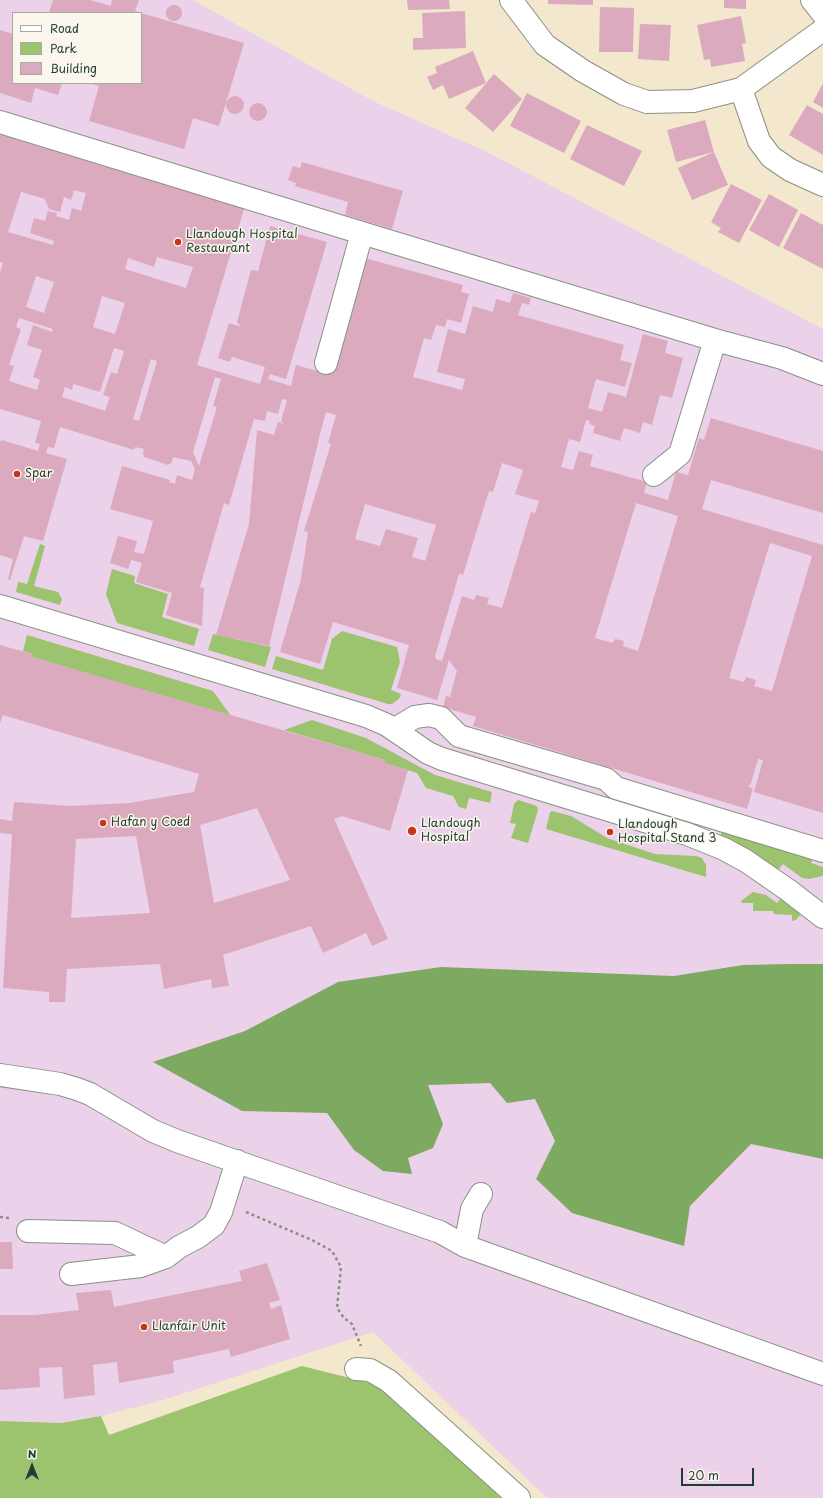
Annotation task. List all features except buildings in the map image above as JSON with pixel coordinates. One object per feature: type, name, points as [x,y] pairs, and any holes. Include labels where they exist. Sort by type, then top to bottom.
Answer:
[{"type":"street","points":[[511,0],[545,45],[583,71],[624,94],[647,102],[672,103],[693,101],[742,89],[823,30]]},
{"type":"street","points":[[812,0],[823,14]]},
{"type":"street","points":[[742,89],[759,141],[771,157],[790,170],[823,185]]},
{"type":"street","points":[[0,122],[715,340],[782,358],[823,374]]},
{"type":"street","points":[[326,363],[362,233]]},
{"type":"street","points":[[654,475],[680,454],[715,340]]},
{"type":"street","points":[[0,606],[366,716],[395,729],[416,745],[442,759],[687,834],[724,849],[768,875],[823,917]]},
{"type":"street","points":[[395,729],[415,717],[429,715],[441,718],[459,736],[606,779],[616,788],[823,851]]},
{"type":"street","points":[[0,1075],[60,1084],[77,1089],[90,1094],[153,1131],[440,1232],[465,1246],[823,1374]]},
{"type":"street","points":[[71,1274],[141,1266],[166,1257],[179,1247],[198,1237],[214,1225],[224,1204],[237,1161]]},
{"type":"street","points":[[465,1246],[472,1209],[481,1194]]},
{"type":"street","points":[[28,1231],[115,1233],[166,1257]]},
{"type":"street","points":[[359,1370],[370,1370],[389,1380],[519,1498]]},
{"type":"path","points":[[224,1204],[266,1219],[332,1251],[341,1267],[337,1308],[344,1318],[352,1324],[361,1347],[359,1370]]},
{"type":"shaded area","name":"Llandough Hospital","points":[[0,0],[193,0],[373,101],[487,152],[823,329],[823,1498],[547,1498],[373,1332],[160,1401],[101,1416],[61,1423],[0,1421]]},
{"type":"green space","points":[[40,544],[45,546],[34,586],[58,592],[62,599],[60,605],[16,592],[18,582],[27,584]]},
{"type":"green space","points":[[112,569],[135,576],[134,583],[168,594],[162,617],[199,629],[194,646],[117,623],[106,594]]},
{"type":"green space","points":[[342,631],[397,647],[400,662],[391,690],[401,694],[399,699],[392,704],[388,704],[272,669],[276,656],[323,670],[332,639]]},
{"type":"green space","points":[[213,634],[271,647],[265,667],[208,650]]},
{"type":"green space","points":[[27,635],[213,691],[231,716],[32,657],[32,654],[23,651]]},
{"type":"green space","points":[[312,720],[366,738],[435,775],[492,792],[490,803],[469,798],[466,809],[459,807],[453,796],[426,788],[417,773],[385,763],[385,760],[284,730]]},
{"type":"green space","points":[[518,800],[537,806],[538,810],[528,843],[511,838],[516,824],[510,823],[514,804]]},
{"type":"green space","points":[[552,811],[571,816],[607,838],[655,854],[696,856],[702,858],[706,865],[706,877],[546,829],[550,812]]},
{"type":"green space","points":[[722,832],[813,858],[811,863],[823,867],[823,876],[809,879],[802,878],[783,864],[778,870],[749,851],[720,836]]},
{"type":"green space","points":[[753,892],[766,895],[777,903],[781,898],[801,914],[796,920],[792,921],[792,915],[774,914],[773,911],[753,911],[753,903],[742,903],[741,901]]},
{"type":"green space","points":[[823,964],[823,1159],[751,1144],[690,1206],[684,1246],[572,1213],[536,1179],[555,1141],[535,1099],[507,1103],[490,1083],[428,1085],[443,1124],[433,1148],[408,1158],[412,1174],[383,1171],[354,1150],[327,1113],[242,1111],[153,1062],[245,1031],[338,982],[441,967],[674,976],[743,965]]},
{"type":"green space","points":[[302,1366],[390,1388],[512,1498],[0,1498],[0,1421],[61,1423],[101,1416],[109,1435]]},
{"type":"place","name":"Llandough Hospital Restaurant","points":[[178,242]]},
{"type":"place","name":"Spar","points":[[17,474]]},
{"type":"place","name":"Hafan y Coed","points":[[103,823]]},
{"type":"place","name":"Llandough Hospital","points":[[412,831]]},
{"type":"place","name":"Llandough Hospital Stand 3","points":[[610,832]]},
{"type":"place","name":"Llanfair Unit","points":[[144,1327]]}]
